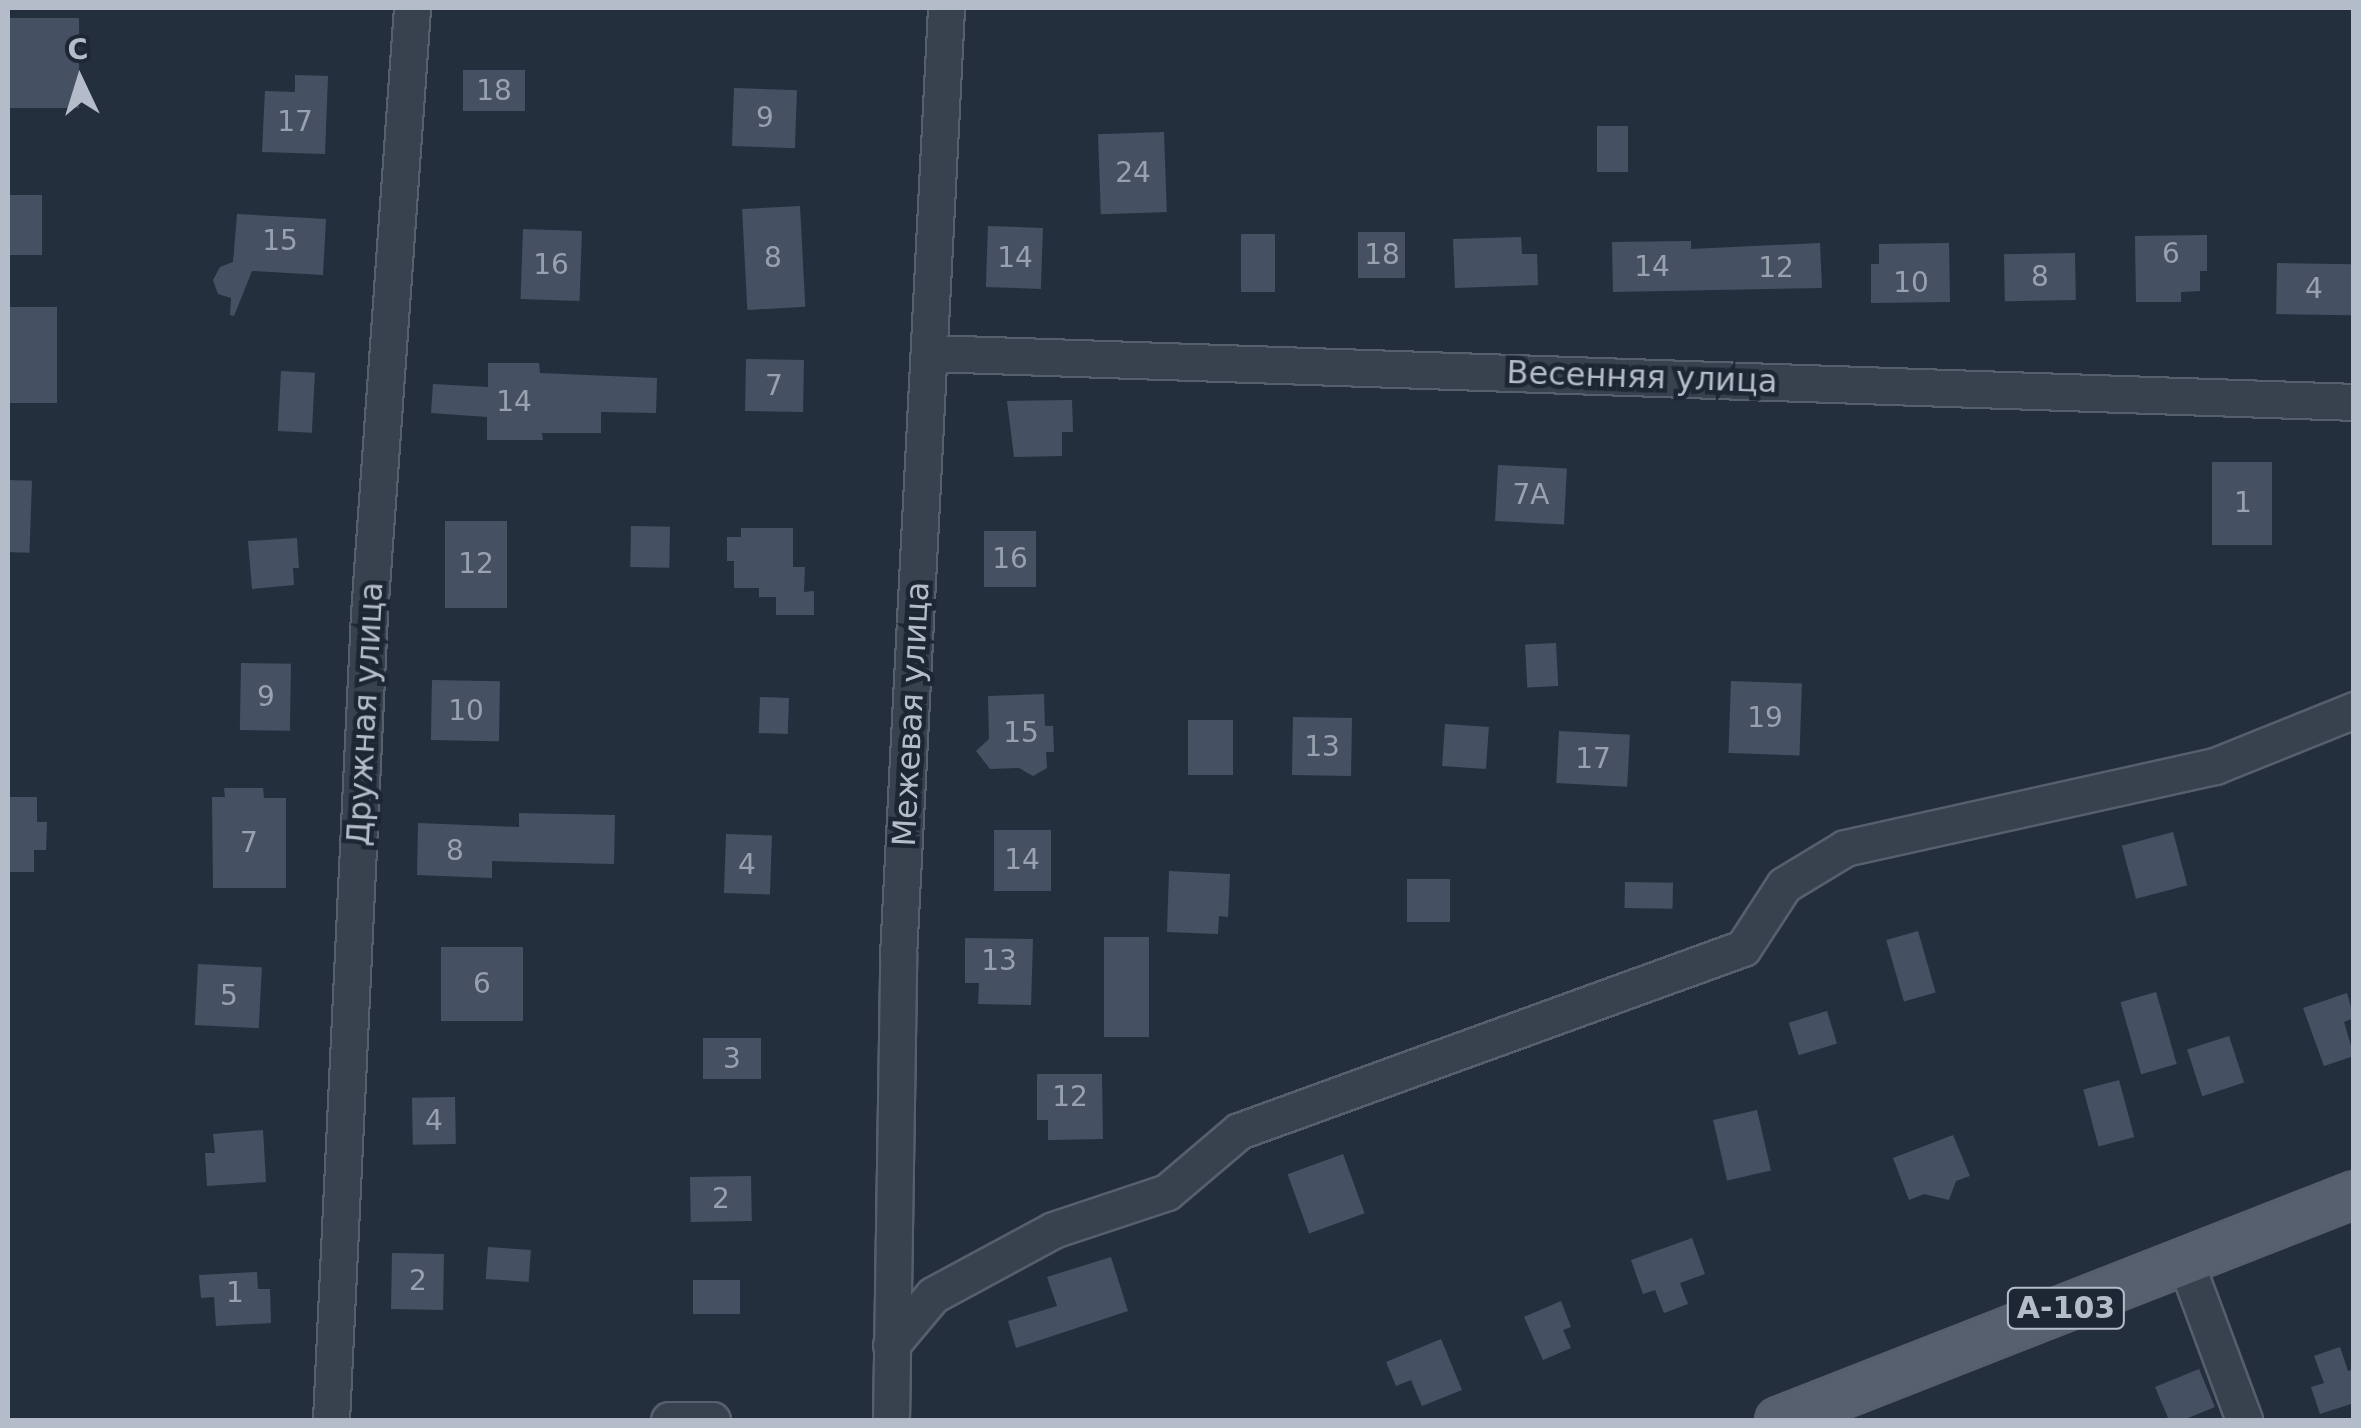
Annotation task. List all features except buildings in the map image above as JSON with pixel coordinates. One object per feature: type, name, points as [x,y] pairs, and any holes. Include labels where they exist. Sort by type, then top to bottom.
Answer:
[{"type":"main road","name":"А-103","points":[[1778,1420],[2354,1194]]},
{"type":"street","name":"Дружная улица","points":[[331,1420],[369,614],[412,8]]},
{"type":"street","name":"Межевая улица","points":[[891,1420],[898,956],[946,8]]},
{"type":"street","name":"Весенняя улица","points":[[931,352],[2354,402]]},
{"type":"street","points":[[891,1345],[933,1295],[1053,1230],[1166,1192],[1239,1131],[1743,948],[1784,885],[1845,848],[2216,766],[2354,710]]},
{"type":"street","points":[[2185,1261],[2244,1420]]},
{"type":"street","points":[[669,1420],[712,1420]]}]
